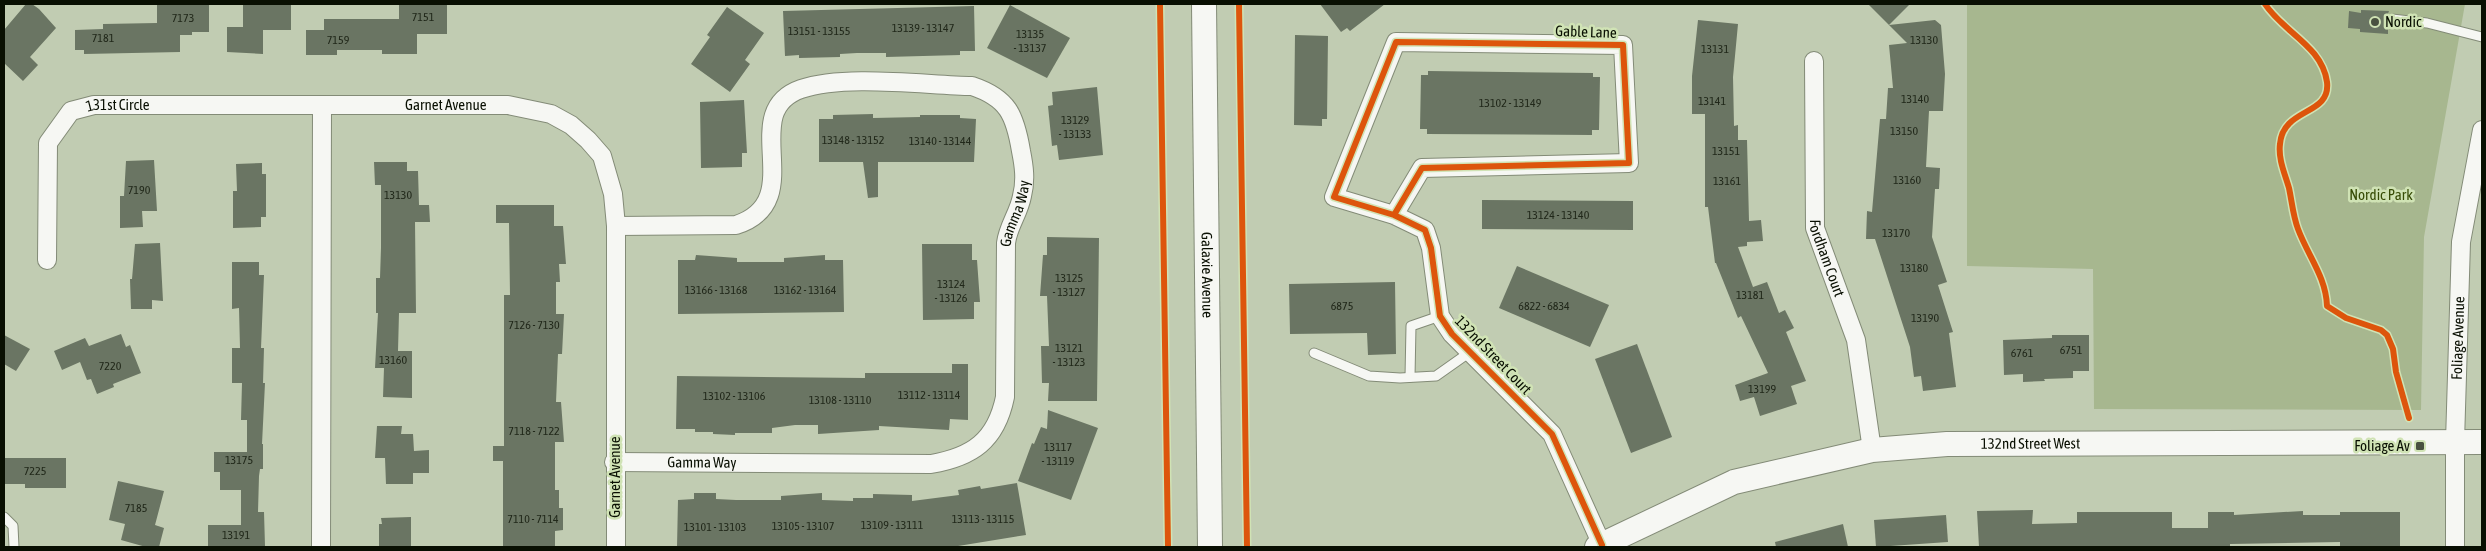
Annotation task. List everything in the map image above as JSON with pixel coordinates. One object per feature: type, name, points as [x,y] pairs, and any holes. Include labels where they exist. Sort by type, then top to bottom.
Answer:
[{"type":"street","name":"Galaxie Avenue","points":[[1204,4],[1210,547]]},
{"type":"street","name":"Gable Lane","points":[[1334,197],[1396,42],[1623,45],[1629,163],[1422,168],[1394,214]]},
{"type":"street","name":"Fordham Court","points":[[1814,61],[1814,228],[1856,340],[1872,450]]},
{"type":"street","name":"Gamma Way","points":[[614,462],[931,464],[953,460],[970,453],[984,442],[1002,412],[1005,397],[1006,242],[1007,232],[1018,210],[1025,184],[1025,168],[1017,125],[1010,111],[999,99],[988,92],[972,86],[849,81],[818,84],[799,90],[784,99],[776,110],[772,122],[771,188],[768,201],[759,214],[750,221],[736,225],[616,226]]},
{"type":"street","name":"131st Circle","points":[[47,260],[48,143],[71,111],[94,105],[322,105]]},
{"type":"street","name":"Garnet Avenue","points":[[322,105],[508,105],[551,114],[571,125],[602,156],[612,194],[616,226],[614,462],[616,547]]},
{"type":"street","points":[[321,547],[322,105]]},
{"type":"street","name":"Foliage Avenue","points":[[2455,547],[2455,442],[2460,242],[2482,130]]},
{"type":"street","name":"132nd Street Court","points":[[1334,197],[1394,214],[1425,230],[1431,248],[1440,316],[1452,334],[1552,434],[1600,546]]},
{"type":"street","name":"132nd Street West","points":[[1600,546],[1734,482],[1872,450],[1947,444],[2482,442]]},
{"type":"lane","points":[[2392,19],[2427,23],[2482,37]]},
{"type":"lane","points":[[1410,377],[1411,326],[1440,316]]},
{"type":"lane","points":[[1314,353],[1370,376],[1410,377],[1436,376],[1470,352]]},
{"type":"lane","points":[[4,517],[13,526],[14,547]]},
{"type":"green space","name":"Nordic Park","points":[[1967,4],[2465,4],[2424,237],[2421,410],[2094,409],[2093,269],[1967,266]]},
{"type":"building","points":[[26,4],[32,4],[39,9],[56,28],[30,57],[38,65],[23,81],[4,63],[4,30]]},
{"type":"building","points":[[157,4],[209,4],[209,32],[192,32],[192,35],[180,35],[180,52],[84,54],[84,50],[75,50],[75,30],[103,29],[103,24],[157,23]]},
{"type":"building","points":[[243,4],[291,4],[291,30],[263,30],[263,54],[227,52],[227,27],[243,27]]},
{"type":"building","points":[[399,4],[447,4],[447,34],[417,34],[417,54],[382,54],[382,50],[337,50],[337,55],[306,55],[306,30],[324,30],[324,19],[399,19]]},
{"type":"building","points":[[1320,4],[1385,4],[1350,31],[1347,28],[1341,32]]},
{"type":"building","points":[[1868,4],[1910,4],[1889,25]]},
{"type":"building","points":[[1010,5],[1070,38],[1047,78],[987,48]]},
{"type":"building","points":[[974,6],[975,51],[960,51],[960,55],[886,57],[886,53],[857,53],[840,54],[840,57],[799,58],[799,55],[785,56],[783,11]]},
{"type":"building","points":[[727,7],[764,33],[745,60],[750,64],[730,92],[691,64],[710,37],[707,35]]},
{"type":"building","name":"Nordic","points":[[2361,10],[2389,11],[2386,19],[2388,34],[2360,32],[2360,29],[2348,28],[2349,11],[2361,13]]},
{"type":"building","points":[[1698,20],[1738,24],[1733,77],[1734,126],[1738,125],[1738,140],[1747,140],[1749,221],[1761,220],[1763,241],[1747,242],[1747,246],[1738,247],[1753,287],[1767,282],[1779,313],[1785,310],[1794,328],[1786,332],[1806,381],[1791,386],[1797,404],[1760,416],[1754,397],[1740,401],[1735,385],[1768,373],[1741,316],[1738,318],[1715,263],[1708,207],[1705,207],[1705,114],[1692,114],[1692,76]]},
{"type":"building","points":[[1935,20],[1941,25],[1945,74],[1943,111],[1929,111],[1926,167],[1940,168],[1939,189],[1935,189],[1932,237],[1947,282],[1938,285],[1953,332],[1949,333],[1956,387],[1923,391],[1921,376],[1914,377],[1910,347],[1875,239],[1866,239],[1867,211],[1872,212],[1880,119],[1886,119],[1888,88],[1893,88],[1889,45],[1907,43],[1889,25]]},
{"type":"building","points":[[1295,35],[1328,36],[1327,119],[1322,119],[1322,126],[1294,125]]},
{"type":"building","points":[[1428,71],[1593,73],[1593,77],[1600,77],[1599,130],[1592,130],[1592,135],[1427,134],[1427,129],[1420,129],[1421,75],[1428,75]]},
{"type":"building","points":[[1097,87],[1103,155],[1059,160],[1057,145],[1052,146],[1048,106],[1053,105],[1052,92]]},
{"type":"building","points":[[744,100],[747,153],[742,153],[742,167],[701,168],[700,102]]},
{"type":"building","points":[[873,114],[873,118],[960,115],[960,118],[976,119],[974,162],[878,162],[878,197],[868,198],[863,162],[819,162],[819,119],[833,119],[833,115]]},
{"type":"building","points":[[154,160],[157,211],[142,211],[143,227],[120,228],[120,196],[124,196],[126,161]]},
{"type":"building","points":[[374,162],[407,162],[407,171],[418,171],[419,205],[429,205],[430,222],[415,222],[416,313],[399,313],[398,351],[412,351],[412,398],[383,397],[384,368],[375,368],[378,313],[376,313],[376,278],[380,278],[381,248],[381,185],[375,185]]},
{"type":"building","points":[[262,163],[262,174],[266,174],[266,217],[261,217],[261,227],[233,228],[233,191],[237,191],[236,164]]},
{"type":"building","points":[[1482,200],[1633,201],[1633,230],[1482,229]]},
{"type":"building","points":[[496,205],[554,205],[554,226],[563,226],[566,264],[559,264],[560,282],[556,282],[556,314],[564,314],[562,354],[558,354],[556,402],[561,402],[564,442],[555,442],[555,490],[559,490],[559,508],[563,508],[563,530],[555,531],[555,547],[503,547],[503,461],[493,461],[493,446],[504,446],[504,295],[510,295],[509,223],[496,223]]},
{"type":"building","points":[[1047,237],[1099,238],[1097,401],[1048,401],[1049,383],[1042,383],[1041,346],[1049,346],[1047,296],[1040,296],[1043,255],[1047,255]]},
{"type":"building","points":[[160,243],[163,301],[152,300],[152,309],[131,309],[130,279],[132,279],[135,244]]},
{"type":"building","points":[[922,244],[972,244],[972,260],[977,260],[980,302],[974,302],[974,319],[923,320]]},
{"type":"building","points":[[696,255],[737,258],[737,262],[784,262],[784,258],[825,255],[825,260],[843,260],[844,312],[678,314],[678,260],[695,260]]},
{"type":"building","points":[[232,262],[259,262],[259,275],[264,275],[261,348],[264,348],[263,383],[265,383],[262,444],[263,469],[260,469],[259,476],[258,512],[264,512],[265,546],[208,547],[208,525],[241,525],[241,490],[220,490],[220,472],[214,472],[214,452],[247,452],[247,420],[241,420],[242,383],[232,383],[232,348],[240,348],[239,308],[232,309]]},
{"type":"building","points":[[1517,266],[1609,305],[1590,347],[1499,308]]},
{"type":"building","points":[[1395,282],[1396,354],[1368,355],[1367,333],[1290,334],[1289,284]]},
{"type":"building","points":[[121,334],[126,347],[130,345],[141,373],[113,384],[114,387],[97,394],[91,379],[87,380],[80,362],[62,370],[54,351],[85,338],[89,346]]},
{"type":"building","points":[[4,335],[30,349],[16,371],[4,364]]},
{"type":"building","points":[[2052,335],[2089,335],[2089,371],[2073,371],[2073,378],[2044,379],[2045,381],[2023,382],[2023,374],[2004,375],[2003,340],[2052,338]]},
{"type":"building","points":[[1637,344],[1672,437],[1631,453],[1595,359]]},
{"type":"building","points":[[952,364],[968,364],[968,420],[950,419],[949,430],[879,426],[879,430],[818,434],[818,425],[795,425],[772,428],[772,433],[735,433],[735,435],[695,432],[695,429],[676,429],[677,376],[865,378],[865,373],[952,373]]},
{"type":"building","points":[[1048,410],[1098,428],[1071,500],[1018,481],[1032,443],[1034,444],[1041,427],[1047,429]]},
{"type":"building","points":[[377,426],[402,426],[401,434],[413,434],[414,451],[429,450],[429,473],[413,473],[413,484],[386,484],[385,458],[375,458]]},
{"type":"building","points":[[4,458],[66,458],[66,488],[25,488],[25,484],[4,484]]},
{"type":"building","points":[[118,481],[164,491],[155,525],[164,528],[159,547],[146,547],[121,540],[125,524],[109,520]]},
{"type":"building","points":[[1017,483],[1026,535],[952,547],[677,547],[678,500],[694,499],[694,493],[716,493],[716,499],[736,500],[781,500],[781,496],[822,493],[822,500],[853,501],[853,498],[873,498],[873,494],[912,495],[912,501],[959,495],[958,490],[980,486],[981,489]]},
{"type":"building","points":[[2033,510],[2032,524],[2077,523],[2077,512],[2172,512],[2172,528],[2208,528],[2208,512],[2234,512],[2234,515],[2303,511],[2303,515],[2340,515],[2340,512],[2400,512],[2400,547],[2340,547],[2340,542],[2230,544],[2230,547],[1979,547],[1977,511]]},
{"type":"building","points":[[1946,515],[1948,542],[1876,547],[1874,520]]},
{"type":"building","points":[[411,517],[411,547],[379,547],[379,524],[382,524],[381,518]]},
{"type":"building","points":[[1843,524],[1848,547],[1776,547],[1775,542]]},
{"type":"cycle path","points":[[1160,4],[1168,547]]},
{"type":"cycle path","points":[[1239,4],[1247,547]]},
{"type":"cycle path","points":[[2265,4],[2318,59],[2324,69],[2327,82],[2326,93],[2322,101],[2289,123],[2283,132],[2280,144],[2281,161],[2298,229],[2320,276],[2326,295],[2327,306],[2346,318],[2381,330],[2387,335],[2393,349],[2396,372],[2409,418]]},
{"type":"cycle path","points":[[1394,215],[1422,168],[1629,163],[1623,45],[1396,42],[1334,197],[1394,215],[1425,230],[1431,248],[1440,316],[1452,334],[1552,434],[1602,545]]},
{"type":"place","name":"Nordic","points":[[2375,22]]},
{"type":"place","name":"Foliage Av","points":[[2420,446]]}]
